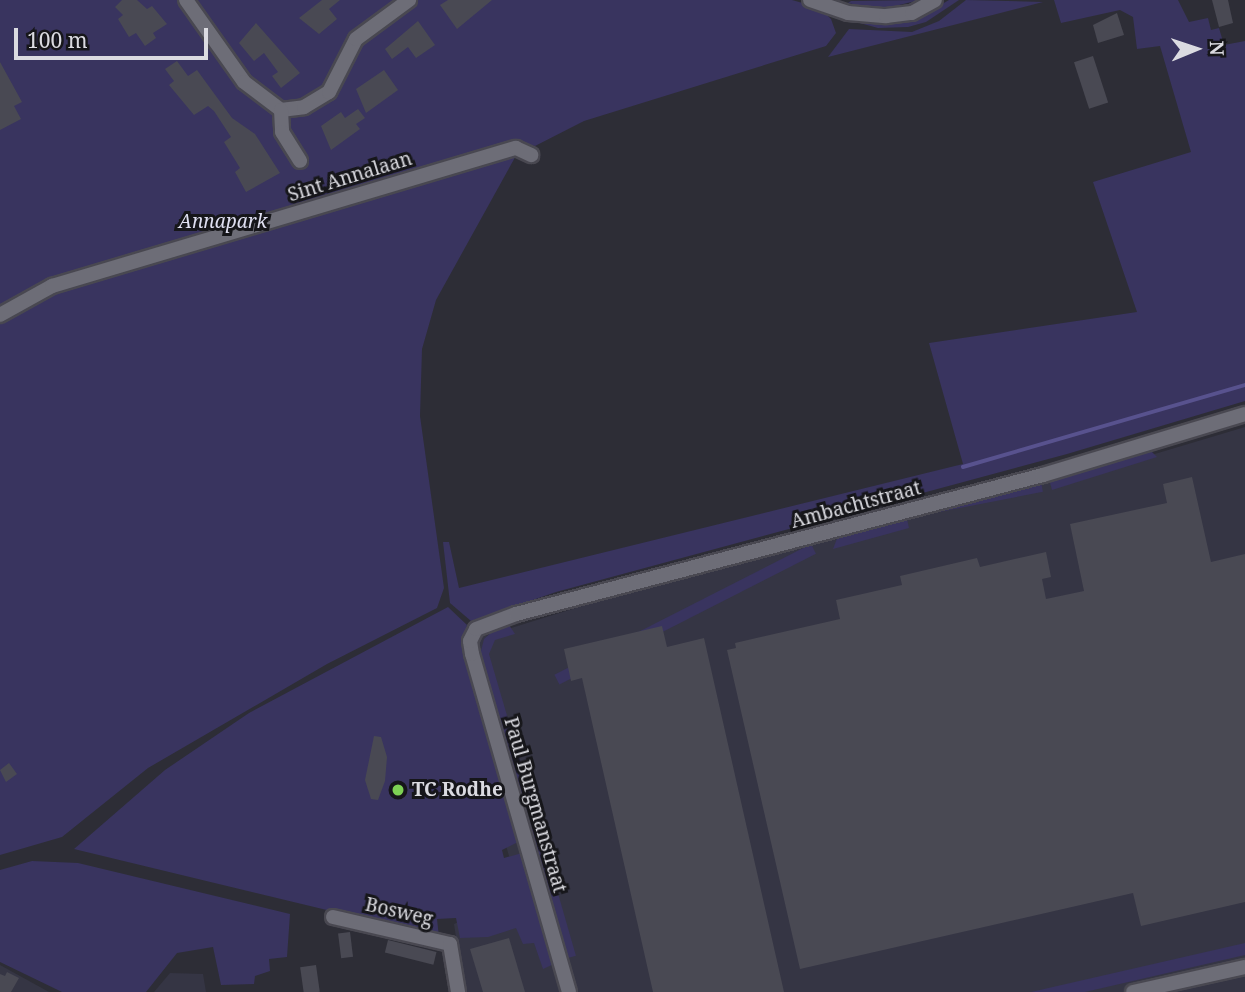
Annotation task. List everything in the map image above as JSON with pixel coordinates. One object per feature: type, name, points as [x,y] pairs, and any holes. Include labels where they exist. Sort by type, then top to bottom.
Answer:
[{"type":"street","points":[[186,0],[244,82],[281,110],[304,107],[329,92],[356,39],[409,0]]},
{"type":"street","points":[[810,0],[846,19],[912,13],[935,0]]},
{"type":"street","points":[[281,110],[282,132],[300,161]]},
{"type":"street","name":"Sint Annalaan","points":[[0,314],[52,286],[516,148],[531,155]]},
{"type":"street","name":"Ambachtstraat","points":[[476,629],[516,614],[1043,475],[1245,414]]},
{"type":"street","name":"Paul Burgmanstraat","points":[[476,629],[470,640],[471,654],[569,992]]},
{"type":"street","name":"Bosweg","points":[[333,917],[450,944],[458,992]]},
{"type":"street","points":[[1133,992],[1245,967]]},
{"type":"shaded area","points":[[1245,427],[1245,992],[464,992],[454,924],[520,895],[450,647],[704,568],[1138,459]]},
{"type":"shaded area","points":[[0,965],[49,992],[0,992]]},
{"type":"shaded area","points":[[170,973],[203,974],[206,992],[154,992]]},
{"type":"green space","name":"Annapark","points":[[0,0],[792,0],[820,8],[831,19],[836,33],[826,46],[584,121],[535,146],[523,143],[436,300],[422,349],[420,416],[444,588],[437,608],[327,664],[148,768],[62,837],[0,855]]},
{"type":"green space","points":[[919,0],[880,10],[848,3],[851,1]]},
{"type":"green space","points":[[949,0],[959,0],[926,22],[908,27],[878,28],[856,22],[900,22],[920,17]]},
{"type":"green space","points":[[966,0],[1043,2],[828,57],[849,29],[912,32],[939,21]]},
{"type":"green space","points":[[1054,0],[1178,0],[1189,22],[1208,18],[1211,30],[1219,28],[1224,45],[1245,41],[1245,401],[1067,454],[556,592],[471,621],[450,603],[443,542],[449,542],[459,588],[963,464],[929,343],[1137,312],[1093,182],[1191,152],[1160,46],[1137,49],[1133,17],[1120,10],[1061,23]]},
{"type":"green space","points":[[1149,449],[1157,457],[1052,490],[1049,479]]},
{"type":"green space","points":[[1041,482],[1043,492],[916,516],[914,507]]},
{"type":"green space","points":[[907,519],[909,528],[833,549],[838,536]]},
{"type":"green space","points":[[811,544],[816,554],[559,685],[554,675]]},
{"type":"green space","points":[[448,607],[467,625],[463,653],[518,842],[502,850],[504,858],[522,853],[554,964],[543,969],[534,943],[523,944],[516,928],[488,937],[460,938],[456,918],[437,919],[439,937],[74,849],[165,770],[249,713]]},
{"type":"green space","points":[[509,625],[515,634],[495,640],[489,654],[535,811],[525,807],[479,659],[484,639],[495,629]]},
{"type":"green space","points":[[539,827],[576,956],[565,959],[528,830]]},
{"type":"green space","points":[[32,861],[78,863],[290,914],[287,957],[269,959],[270,971],[255,976],[254,984],[221,985],[213,947],[177,953],[146,992],[62,992],[0,962],[0,870]]},
{"type":"green space","points":[[1245,943],[1245,955],[1085,992],[1031,992]]},
{"type":"building","points":[[122,0],[137,0],[147,9],[152,6],[167,24],[153,33],[156,38],[145,46],[136,33],[129,37],[118,19],[123,15],[115,7]]},
{"type":"building","points":[[322,0],[340,0],[329,9],[337,19],[319,34],[299,18]]},
{"type":"building","points":[[448,0],[492,0],[457,29],[440,5]]},
{"type":"building","points":[[1212,0],[1228,0],[1233,23],[1219,27]]},
{"type":"building","points":[[1117,13],[1124,35],[1098,43],[1093,25]]},
{"type":"building","points":[[418,21],[435,45],[416,58],[408,47],[392,59],[385,49]]},
{"type":"building","points":[[256,23],[300,73],[281,88],[272,76],[278,72],[264,53],[254,61],[239,43]]},
{"type":"building","points":[[1093,56],[1108,103],[1089,109],[1074,62]]},
{"type":"building","points":[[177,61],[188,76],[197,70],[232,118],[255,134],[280,173],[246,192],[235,172],[240,168],[224,142],[231,137],[214,111],[208,106],[194,115],[169,85],[174,81],[165,69]]},
{"type":"building","points":[[0,62],[22,102],[14,106],[21,119],[0,130]]},
{"type":"building","points":[[384,70],[398,90],[366,113],[356,89]]},
{"type":"building","points":[[358,109],[365,118],[356,124],[360,129],[331,150],[321,126],[341,112],[345,118]]},
{"type":"building","points":[[1192,477],[1211,562],[1245,554],[1245,902],[1141,926],[1133,893],[800,969],[727,650],[736,648],[735,643],[840,619],[836,600],[902,585],[900,576],[977,558],[980,567],[1046,552],[1051,577],[1042,579],[1046,599],[1084,591],[1070,524],[1167,503],[1163,484]]},
{"type":"building","points":[[662,626],[667,647],[704,638],[784,992],[653,992],[582,678],[571,681],[564,649]]},
{"type":"building","points":[[374,736],[381,737],[387,757],[385,781],[378,800],[371,799],[365,780]]},
{"type":"building","points":[[9,763],[17,774],[6,782],[0,770]]},
{"type":"building","points":[[350,932],[353,957],[341,958],[338,933]]},
{"type":"building","points":[[509,938],[525,992],[483,992],[470,949]]},
{"type":"building","points":[[388,940],[437,952],[433,965],[385,953]]},
{"type":"building","points":[[316,965],[320,992],[304,992],[300,967]]},
{"type":"building","points":[[7,972],[19,978],[11,992],[0,992],[0,974],[5,976]]},
{"type":"waterway","points":[[963,467],[1245,385]]},
{"type":"place","name":"TC Rodhe","points":[[398,790]]}]
